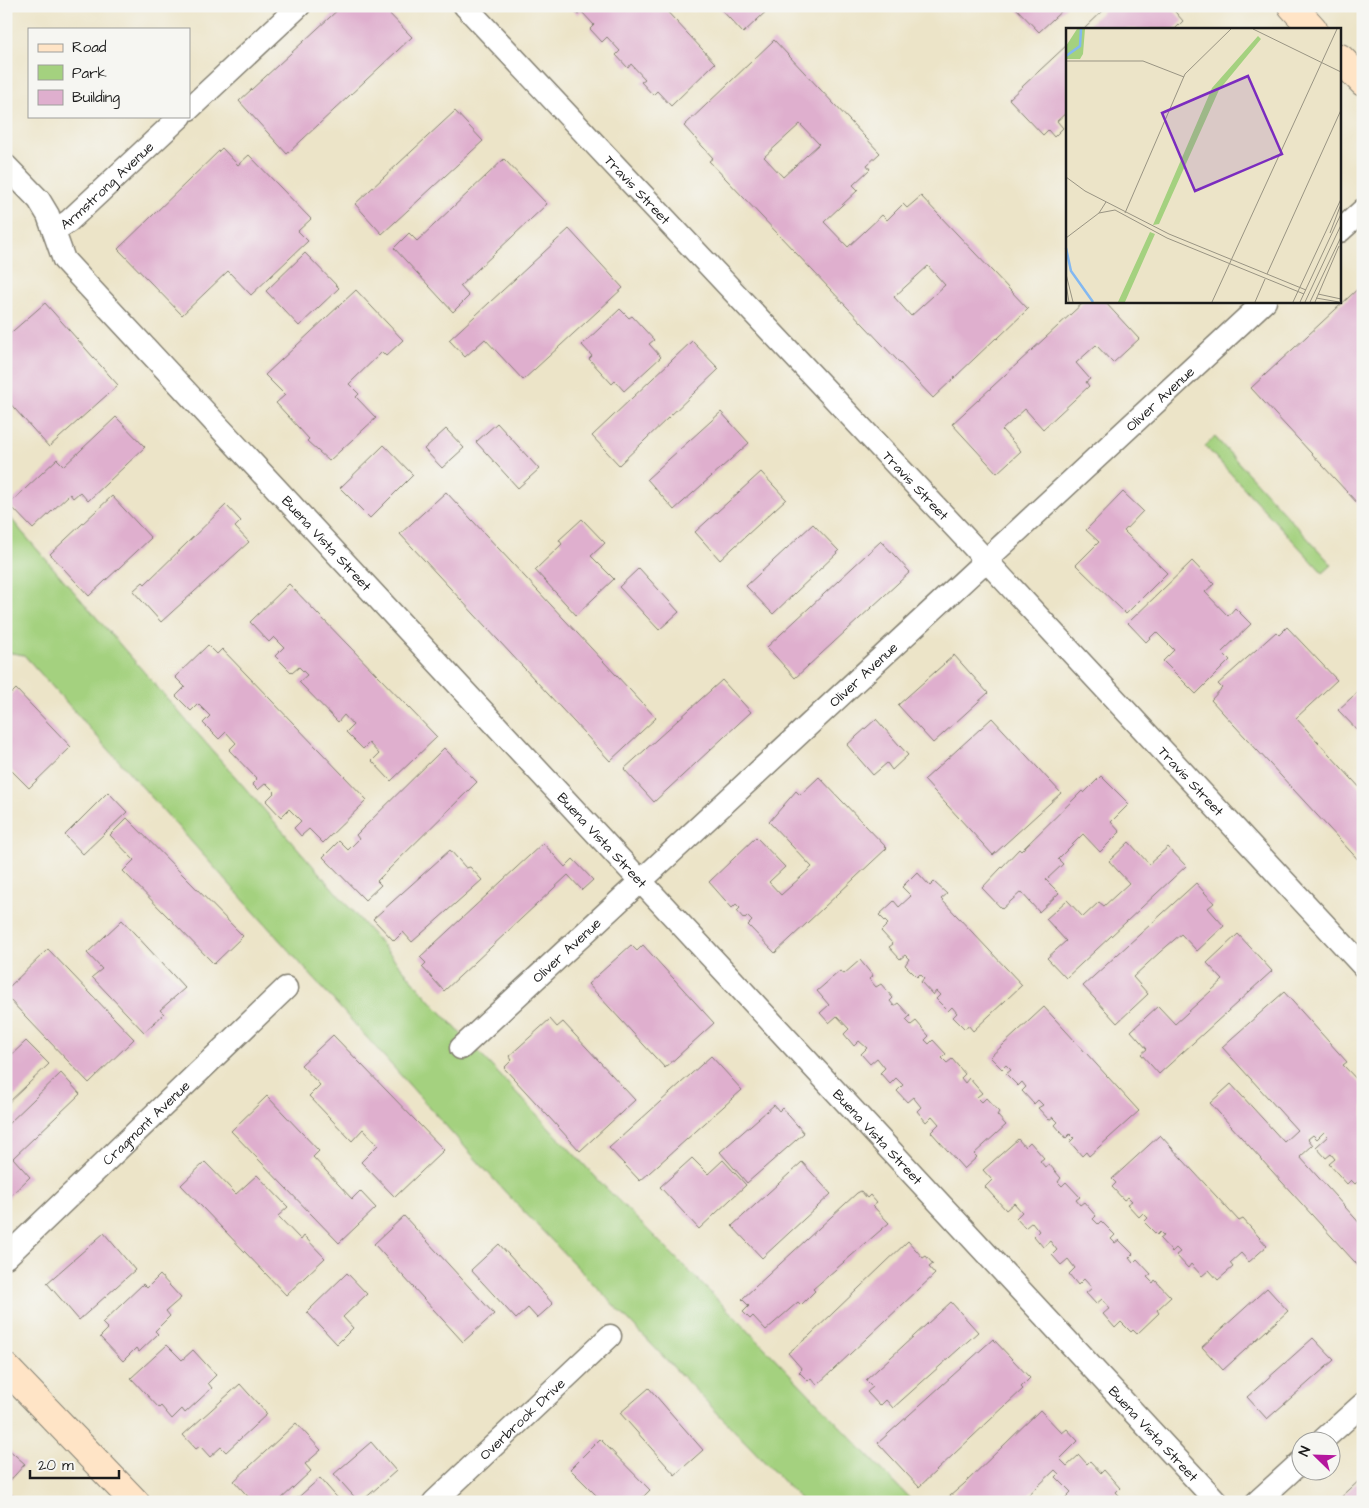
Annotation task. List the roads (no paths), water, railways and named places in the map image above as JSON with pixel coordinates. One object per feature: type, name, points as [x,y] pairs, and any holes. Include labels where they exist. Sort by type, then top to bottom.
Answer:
[{"type":"street","points":[[190,108],[299,6]]},
{"type":"street","name":"Travis Street","points":[[465,6],[986,560],[1363,966]]},
{"type":"street","points":[[1292,6],[1312,28]]},
{"type":"street","points":[[1342,60],[1363,82]]},
{"type":"street","name":"Armstrong Avenue","points":[[54,231],[69,220],[179,118]]},
{"type":"street","name":"Buena Vista Street","points":[[6,166],[39,200],[48,215],[64,260],[1217,1502]]},
{"type":"street","points":[[1342,229],[1363,210]]},
{"type":"street","name":"Oliver Avenue","points":[[460,1048],[1263,302]]},
{"type":"street","name":"Cragmont Avenue","points":[[6,1257],[286,988]]},
{"type":"street","name":"Overbrook Drive","points":[[434,1502],[610,1336]]},
{"type":"street","points":[[6,1368],[135,1502]]},
{"type":"street","points":[[1334,1430],[1363,1404]]},
{"type":"street","points":[[1257,1502],[1292,1470]]}]
